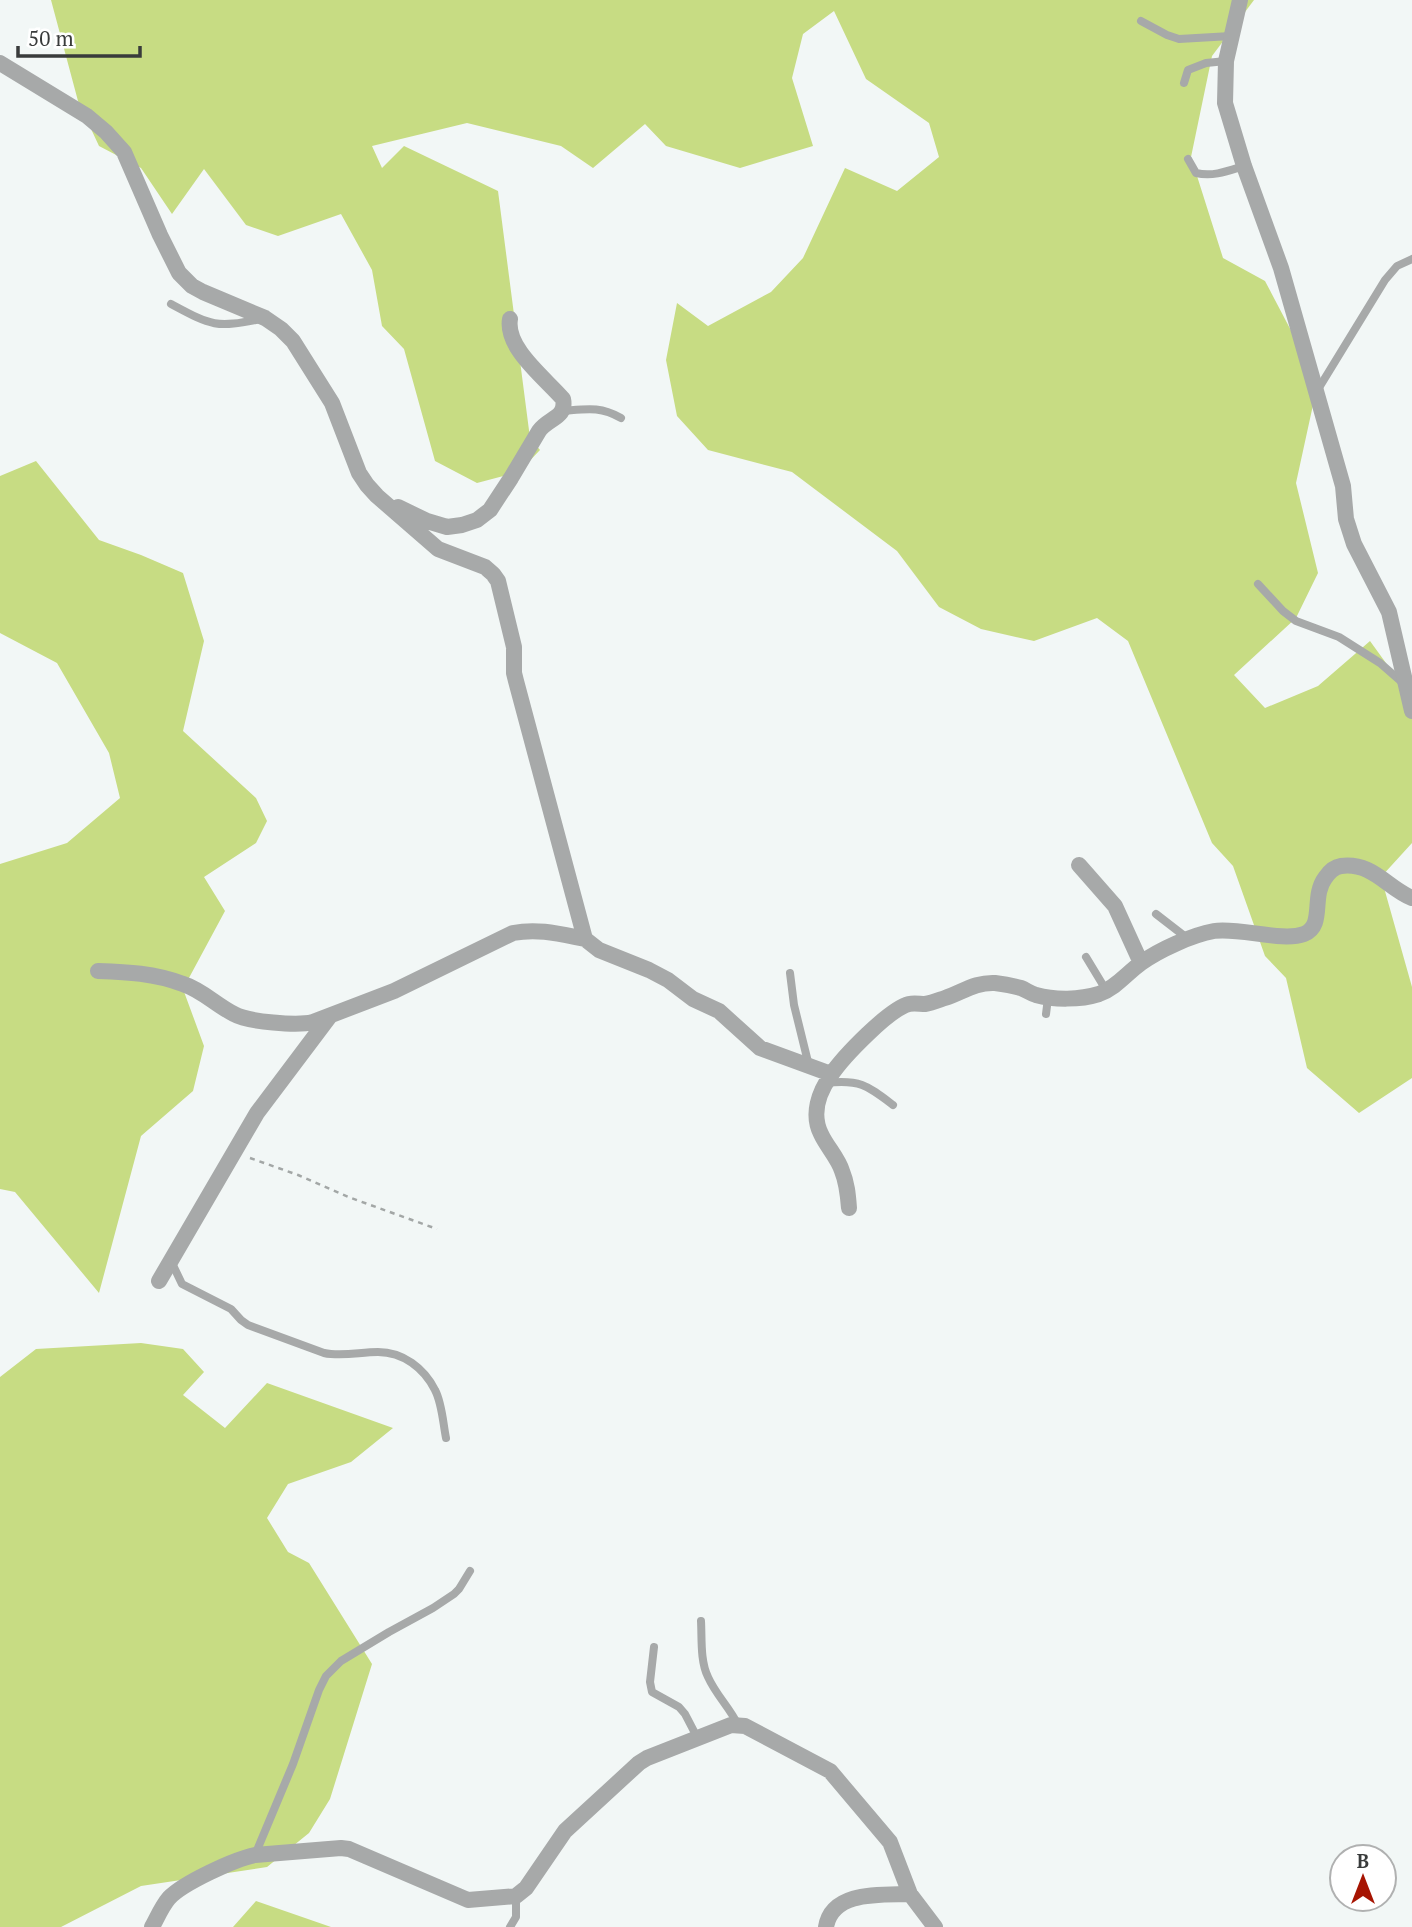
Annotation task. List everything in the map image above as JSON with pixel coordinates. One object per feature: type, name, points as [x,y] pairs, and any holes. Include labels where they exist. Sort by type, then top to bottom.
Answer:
[{"type":"street","points":[[1240,0],[1226,61],[1225,103],[1244,166],[1282,268],[1343,486],[1346,519],[1354,544],[1389,612],[1412,710]]},
{"type":"street","points":[[0,63],[87,116],[106,132],[124,152],[179,273],[192,286],[265,318],[281,329],[293,341],[332,403],[359,473],[377,496],[438,549],[485,567],[498,581],[514,647],[514,673],[585,939]]},
{"type":"street","points":[[377,496],[427,521],[447,527],[477,520],[490,510],[538,430],[560,416],[565,407],[563,399],[512,340],[510,319]]},
{"type":"street","points":[[1079,865],[1115,906],[1141,963]]},
{"type":"street","points":[[849,1208],[843,1173],[820,1133],[817,1111],[819,1097],[829,1079],[860,1041],[896,1010],[908,1004],[936,1001],[975,985],[994,983],[1020,988],[1033,994],[1047,1006],[1106,990],[1141,963],[1164,950],[1215,931],[1287,936],[1302,934],[1312,929],[1317,919],[1320,884],[1329,872],[1339,866],[1359,867],[1379,876],[1412,898]]},
{"type":"street","points":[[98,971],[149,974],[185,984],[234,1015],[302,1025],[394,991],[513,933],[544,930],[585,939],[599,950],[649,970],[668,980],[693,999],[719,1011],[760,1048],[810,1066],[829,1079]]},
{"type":"street","points":[[159,1281],[257,1113],[331,1016]]},
{"type":"street","points":[[152,1927],[169,1898],[179,1891],[242,1858],[255,1855],[349,1849],[468,1900],[516,1896],[526,1888],[565,1831],[639,1763],[731,1725],[745,1726],[830,1771],[890,1842],[910,1894],[935,1927]]},
{"type":"street","points":[[826,1927],[829,1916],[851,1898],[910,1894]]},
{"type":"lane","points":[[1140,21],[1179,39],[1231,36]]},
{"type":"lane","points":[[1184,83],[1188,70],[1206,63],[1226,61]]},
{"type":"lane","points":[[1188,159],[1196,173],[1205,176],[1244,166]]},
{"type":"lane","points":[[1317,391],[1385,281],[1397,266],[1412,259]]},
{"type":"lane","points":[[171,304],[202,321],[219,325],[265,318]]},
{"type":"lane","points":[[563,411],[596,408],[608,410],[621,418]]},
{"type":"lane","points":[[1258,584],[1296,621],[1339,637],[1380,663],[1406,686]]},
{"type":"lane","points":[[1156,915],[1190,939]]},
{"type":"lane","points":[[1086,957],[1106,990]]},
{"type":"lane","points":[[790,973],[796,1016],[810,1066]]},
{"type":"lane","points":[[829,1079],[860,1083],[894,1105]]},
{"type":"lane","points":[[171,1261],[182,1284],[231,1309],[248,1325],[334,1356],[384,1353],[411,1361],[424,1373],[436,1391],[446,1438]]},
{"type":"lane","points":[[255,1855],[326,1676],[341,1661],[454,1594],[470,1571]]},
{"type":"lane","points":[[701,1621],[706,1674],[738,1725]]},
{"type":"lane","points":[[654,1647],[650,1682],[652,1692],[679,1707],[698,1739]]},
{"type":"lane","points":[[510,1927],[516,1917],[516,1896]]},
{"type":"path","points":[[234,1152],[438,1229]]},
{"type":"green space","points":[[51,0],[1254,0],[1212,56],[1191,157],[1223,258],[1265,281],[1318,382],[1296,483],[1318,573],[1296,618],[1234,675],[1265,708],[1318,686],[1370,641],[1412,699],[1412,843],[1381,877],[1412,987],[1412,1078],[1359,1113],[1307,1068],[1286,978],[1265,956],[1233,866],[1212,843],[1128,641],[1097,618],[1034,641],[981,629],[939,607],[897,551],[792,472],[708,450],[677,416],[666,360],[677,303],[708,326],[771,292],[803,258],[845,168],[897,191],[939,157],[929,123],[866,79],[834,11],[803,34],[792,78],[813,146],[740,168],[666,146],[645,124],[593,168],[561,146],[467,123],[372,146],[382,168],[404,146],[498,191],[530,438],[540,450],[519,472],[477,483],[435,461],[404,349],[382,326],[372,270],[341,214],[278,236],[246,225],[204,169],[172,214],[141,168],[99,146],[78,101]]},
{"type":"green space","points":[[36,461],[99,540],[183,573],[204,641],[183,731],[256,798],[267,821],[256,843],[204,877],[225,911],[183,989],[204,1046],[193,1091],[141,1136],[99,1293],[15,1192],[0,1189],[0,864],[67,843],[120,798],[109,753],[57,663],[0,633],[0,476]]},
{"type":"green space","points":[[141,1343],[183,1349],[204,1372],[183,1395],[225,1428],[267,1383],[393,1428],[351,1462],[288,1484],[267,1518],[288,1552],[309,1563],[372,1664],[330,1799],[309,1833],[267,1867],[141,1886],[61,1927],[0,1927],[0,1377],[36,1349]]},
{"type":"green space","points":[[256,1901],[331,1927],[233,1927]]}]
